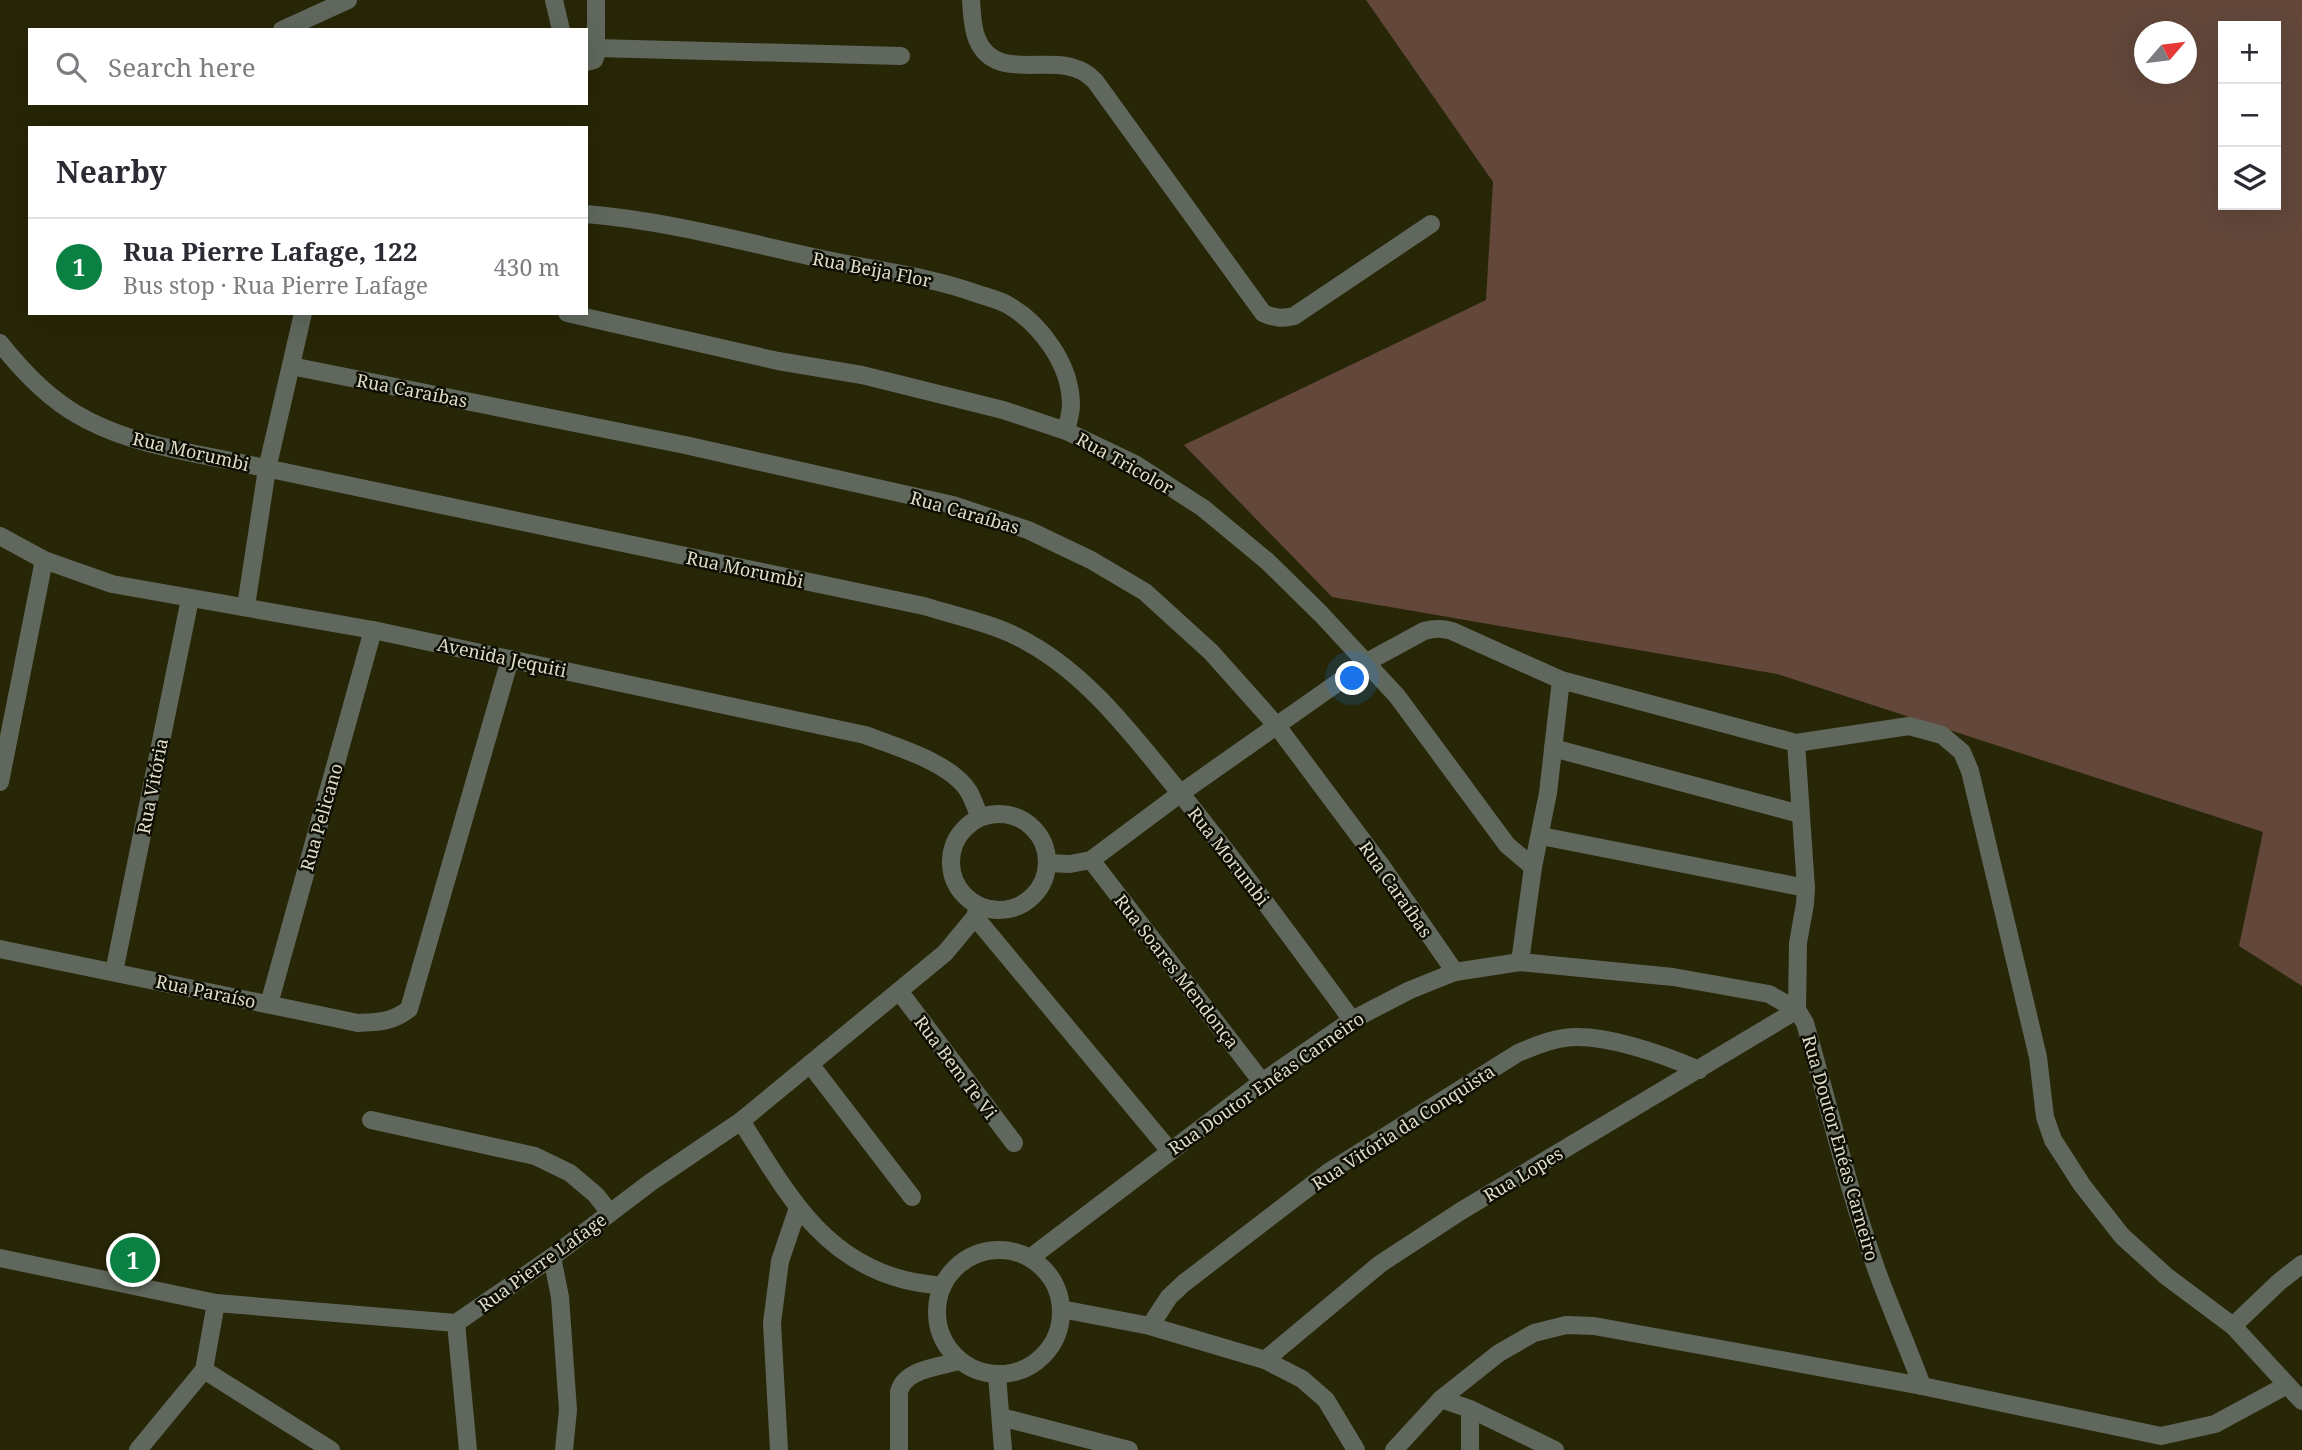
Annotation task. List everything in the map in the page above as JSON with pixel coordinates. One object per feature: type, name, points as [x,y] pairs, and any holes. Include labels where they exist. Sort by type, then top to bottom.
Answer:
[{"type":"street","points":[[286,28],[348,0]]},
{"type":"street","points":[[554,0],[561,28]]},
{"type":"street","points":[[596,0],[591,55],[901,56]]},
{"type":"street","points":[[971,0],[975,35],[989,57],[1003,64],[1075,68],[1096,81],[1263,313],[1284,318],[1294,316],[1431,224]]},
{"type":"street","name":"Rua Beija Flor","points":[[588,214],[677,227],[954,285],[1007,304],[1035,325],[1052,348],[1064,371],[1071,407],[1066,431]]},
{"type":"street","points":[[246,606],[267,469],[303,315]]},
{"type":"street","name":"Rua Tricolor","points":[[576,315],[778,361],[862,375],[1003,410],[1066,431],[1135,464],[1203,508],[1267,561],[1367,662],[1397,696],[1507,845],[1534,867]]},
{"type":"street","name":"Rua Morumbi","points":[[0,343],[29,377],[86,419],[120,434],[171,450],[924,606],[990,625],[1029,642],[1071,672],[1107,705],[1181,793],[1259,893],[1352,1020]]},
{"type":"street","name":"Rua Caraíbas","points":[[291,366],[779,466],[953,505],[1028,530],[1091,560],[1145,592],[1211,652],[1277,726],[1383,868],[1455,972]]},
{"type":"street","name":"Avenida Jequiti","points":[[0,536],[44,560],[111,584],[373,630],[865,735],[925,759],[956,778],[968,791],[979,817]]},
{"type":"street","points":[[0,782],[44,560]]},
{"type":"street","name":"Rua Vitória","points":[[114,972],[190,599]]},
{"type":"street","points":[[1047,863],[1070,864],[1091,860],[1367,662],[1424,631],[1442,628],[1561,680],[1796,743],[1909,726],[1942,735],[1962,752],[1970,771],[2038,1057],[2045,1117],[2053,1140],[2082,1185],[2122,1236],[2166,1276],[2234,1326],[2297,1393],[2215,1424],[2161,1437],[1922,1387],[1594,1325],[1566,1325],[1534,1333],[1499,1353],[1441,1399],[1394,1450]]},
{"type":"street","name":"Rua Pelicano","points":[[269,1004],[373,630]]},
{"type":"street","name":"Rua Paraíso","points":[[0,948],[358,1023],[383,1022],[398,1017],[409,1009],[510,659]]},
{"type":"street","points":[[1520,962],[1541,836],[1561,680]]},
{"type":"street","points":[[1796,743],[1805,888],[1798,943],[1797,1010]]},
{"type":"street","points":[[1553,748],[1800,814]]},
{"type":"street","points":[[976,911],[1009,910],[1024,904],[1036,893],[1044,879],[1047,863],[1045,847],[1026,821],[1011,814],[995,813],[979,817],[967,825],[956,838],[950,869],[955,884],[964,897],[1170,1151]]},
{"type":"street","points":[[1541,836],[1805,888]]},
{"type":"street","name":"Rua Soares Mendonça","points":[[1091,860],[1262,1082]]},
{"type":"street","name":"Rua Pierre Lafage","points":[[456,1323],[552,1257],[651,1182],[741,1121],[946,953],[976,911]]},
{"type":"street","name":"Rua Doutor Enéas Carneiro","points":[[1030,1258],[1262,1082],[1352,1020],[1410,990],[1455,972],[1520,962],[1673,977],[1769,995],[1797,1010],[1805,1023],[1844,1166],[1877,1271],[1922,1387]]},
{"type":"street","name":"Rua Bem Te Vi","points":[[899,991],[1014,1143]]},
{"type":"street","name":"Rua Lopes","points":[[1265,1360],[1380,1264],[1461,1211],[1797,1010]]},
{"type":"street","name":"Rua Vitória da Conquista","points":[[1150,1326],[1169,1297],[1184,1283],[1330,1171],[1518,1053],[1545,1041],[1567,1037],[1648,1050],[1699,1070]]},
{"type":"street","points":[[810,1064],[912,1197]]},
{"type":"street","points":[[371,1120],[536,1156],[570,1173],[596,1195],[610,1213]]},
{"type":"street","points":[[741,1121],[797,1208],[834,1247],[872,1268],[905,1280],[942,1286]]},
{"type":"street","points":[[779,1450],[772,1323],[780,1261],[797,1208]]},
{"type":"street","points":[[990,1250],[1010,1251],[1030,1258],[1046,1271],[1057,1289],[1061,1309],[1059,1330],[1050,1348],[1036,1363],[1018,1373],[997,1375],[977,1371],[959,1361],[945,1346],[937,1326],[936,1306],[942,1286],[953,1269],[970,1256],[990,1250]]},
{"type":"street","points":[[552,1257],[560,1297],[568,1410],[564,1450]]},
{"type":"street","points":[[0,1258],[216,1303],[456,1323],[468,1450]]},
{"type":"street","points":[[2234,1326],[2279,1282],[2302,1264]]},
{"type":"street","points":[[138,1450],[204,1370],[216,1303]]},
{"type":"street","points":[[1061,1309],[1150,1326],[1265,1360],[1302,1379],[1326,1400],[1356,1450]]},
{"type":"street","points":[[899,1450],[901,1384],[913,1374],[959,1361]]},
{"type":"street","points":[[204,1370],[331,1450]]},
{"type":"street","points":[[997,1375],[1003,1450]]},
{"type":"street","points":[[1441,1399],[1470,1409],[1555,1450]]},
{"type":"street","points":[[1470,1409],[1471,1450]]},
{"type":"street","points":[[1001,1417],[1121,1449]]},
{"type":"shaded area","points":[[1366,0],[2302,0],[2302,986],[2239,946],[2263,832],[1777,674],[1332,597],[1184,445],[1486,300],[1493,182]]},
{"type":"place","name":"Rua Pierre Lafage, 122","points":[[133,1260]]}]
